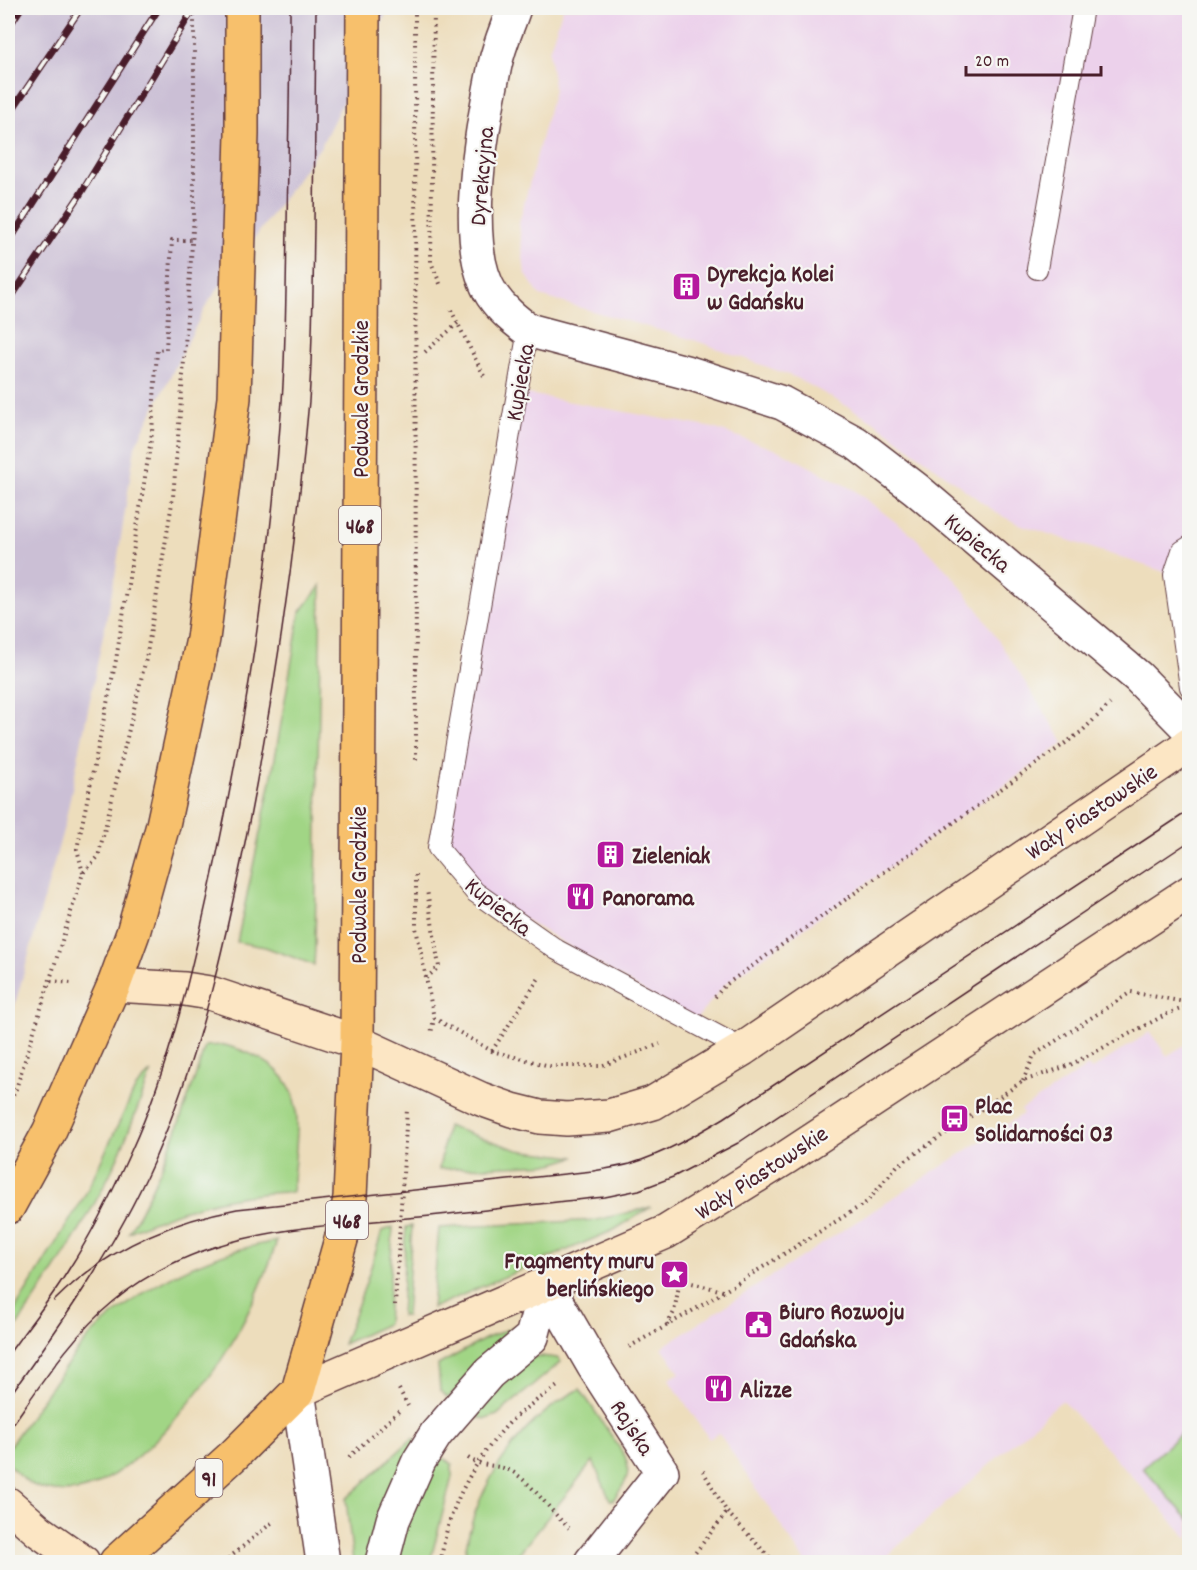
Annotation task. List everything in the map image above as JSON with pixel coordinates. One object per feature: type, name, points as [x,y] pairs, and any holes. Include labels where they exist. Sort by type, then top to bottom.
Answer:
[{"type":"main road","points":[[8,1207],[49,1131],[114,985],[133,933],[163,825],[203,639],[234,398],[242,134],[242,8]]},
{"type":"main road","name":"Podwale Grodzkie","points":[[116,1563],[234,1455],[298,1391],[346,1222],[350,1197],[357,1042],[363,8]]},
{"type":"main road","name":"Wały Piastowskie","points":[[357,1042],[481,1100],[530,1115],[567,1119],[609,1116],[653,1103],[742,1049],[1190,744]]},
{"type":"main road","name":"Wały Piastowskie","points":[[298,1391],[666,1232],[787,1157],[1190,892]]},
{"type":"main road","points":[[114,985],[185,989],[210,993],[357,1042]]},
{"type":"main road","points":[[8,1504],[39,1531],[83,1563]]},
{"type":"street","name":"Dyrekcyjna","points":[[514,8],[496,63],[479,156],[475,246],[492,295],[511,318],[528,330]]},
{"type":"street","name":"Kupiecka","points":[[528,330],[689,373],[782,402],[856,443],[916,489],[1138,676],[1190,730]]},
{"type":"street","name":"Rajska","points":[[546,1284],[593,1365],[662,1472],[600,1559]]},
{"type":"street","points":[[382,1563],[393,1520],[419,1461],[436,1434],[489,1373],[532,1337],[546,1284]]},
{"type":"street","points":[[298,1391],[323,1563]]},
{"type":"lane","points":[[1037,269],[1083,8]]},
{"type":"lane","name":"Kupiecka","points":[[528,330],[438,848],[475,892],[557,950],[742,1049]]},
{"type":"lane","points":[[1190,546],[1182,551],[1174,575],[1190,687]]},
{"type":"path","points":[[8,1106],[16,1089],[83,873],[98,857],[146,660],[173,497],[182,389],[194,215],[195,8]]},
{"type":"path","points":[[415,8],[416,763]]},
{"type":"path","points":[[83,873],[77,849],[116,660],[152,433],[157,350],[166,349],[172,240],[192,240]]},
{"type":"path","points":[[425,352],[457,324]]},
{"type":"path","points":[[416,869],[416,928],[434,1018],[492,1051],[550,1066],[601,1066],[682,1034],[724,986],[1082,732],[1138,676]]},
{"type":"path","points":[[492,1051],[557,950]]},
{"type":"path","points":[[1023,1081],[1034,1055],[1131,992],[1190,1004]]},
{"type":"path","points":[[699,1307],[867,1202],[897,1167],[1023,1081],[1070,1065],[1190,1004]]},
{"type":"path","points":[[395,1311],[407,1109]]},
{"type":"path","points":[[667,1325],[674,1312],[680,1280],[723,1291]]},
{"type":"path","points":[[345,1460],[406,1405],[399,1388]]},
{"type":"path","points":[[441,1563],[453,1508],[477,1464],[500,1466],[517,1475],[600,1559]]},
{"type":"path","points":[[688,1563],[727,1512]]},
{"type":"path","points":[[224,1563],[284,1513]]},
{"type":"shaded area","points":[[8,8],[389,8],[321,146],[207,304],[135,446],[115,576],[65,823],[8,1025]]},
{"type":"shaded area","points":[[563,8],[1189,8],[1189,580],[1004,517],[875,422],[797,378],[697,341],[540,296],[525,273],[519,223],[554,90],[549,51]]},
{"type":"shaded area","points":[[522,393],[713,428],[782,452],[854,490],[915,537],[954,578],[982,615],[1064,743],[724,985],[694,1022],[477,890],[439,848]]},
{"type":"shaded area","points":[[1150,1032],[1167,1056],[1189,1042],[1189,1539],[1062,1400],[880,1562],[805,1562],[719,1433],[709,1439],[669,1379],[680,1373],[662,1347],[1023,1114],[1021,1110],[1088,1066],[1091,1070]]},
{"type":"green space","points":[[321,585],[314,965],[265,947],[237,942],[271,781],[300,613]]},
{"type":"green space","points":[[225,1045],[254,1055],[274,1068],[287,1082],[294,1099],[297,1119],[292,1192],[249,1195],[208,1203],[129,1232],[172,1141],[205,1046]]},
{"type":"green space","points":[[151,1072],[123,1146],[101,1192],[63,1257],[8,1339],[8,1321],[84,1197],[136,1087]]},
{"type":"green space","points":[[447,1126],[518,1150],[575,1157],[552,1164],[439,1169]]},
{"type":"green space","points":[[651,1207],[614,1230],[432,1308],[439,1228],[597,1220]]},
{"type":"green space","points":[[412,1226],[406,1316],[401,1316],[406,1227]]},
{"type":"green space","points":[[393,1227],[387,1324],[343,1344],[366,1283],[382,1231]]},
{"type":"green space","points":[[277,1241],[252,1305],[221,1360],[171,1424],[131,1462],[91,1487],[70,1492],[47,1490],[33,1485],[9,1465],[8,1448],[73,1357],[105,1322],[156,1285],[194,1266],[234,1251]]},
{"type":"green space","points":[[520,1324],[523,1328],[448,1398],[440,1391],[438,1365],[485,1339]]},
{"type":"green space","points":[[533,1357],[557,1358],[561,1362],[497,1415],[487,1419],[467,1416],[481,1399]]},
{"type":"green space","points":[[580,1389],[625,1456],[628,1469],[621,1489],[613,1500],[610,1500],[593,1461],[512,1562],[464,1562],[468,1536],[476,1510],[501,1462],[536,1420],[557,1403]]},
{"type":"green space","points":[[1189,1426],[1189,1520],[1143,1468]]},
{"type":"green space","points":[[413,1438],[419,1442],[369,1562],[353,1562],[346,1499]]},
{"type":"green space","points":[[439,1455],[452,1464],[452,1477],[430,1562],[398,1562],[405,1528]]},
{"type":"tram line","points":[[8,1355],[55,1291],[78,1255],[131,1151],[170,1047],[214,868],[237,752],[256,636],[277,460],[285,335],[290,8]]},
{"type":"tram line","points":[[8,1398],[68,1313],[105,1255],[153,1163],[186,1078],[212,990],[233,901],[278,659],[299,505],[309,401],[313,292],[316,8]]},
{"type":"tram line","points":[[54,1301],[73,1283],[116,1253],[162,1231],[211,1215],[237,1209],[593,1171],[630,1164],[666,1150],[724,1118],[1190,810]]},
{"type":"tram line","points":[[8,1431],[57,1362],[98,1315],[148,1277],[183,1258],[260,1235],[339,1224],[605,1197],[639,1190],[673,1177],[738,1143],[1190,841]]},
{"type":"railway","points":[[8,28],[21,8]]},
{"type":"railway","points":[[8,116],[81,8]]},
{"type":"railway","points":[[8,243],[159,8]]},
{"type":"railway","points":[[8,302],[78,198],[194,8]]},
{"type":"place","name":"Dyrekcja Kolei w Gdańsku","points":[[686,287]]},
{"type":"place","name":"Zieleniak","points":[[611,855]]},
{"type":"place","name":"Panorama","points":[[581,897]]},
{"type":"place","name":"Plac Solidarności 03","points":[[954,1119]]},
{"type":"place","name":"Fragmenty muru berlińskiego","points":[[675,1274]]},
{"type":"place","name":"Biuro Rozwoju Gdańska","points":[[758,1325]]},
{"type":"place","name":"Alizze","points":[[719,1389]]}]
